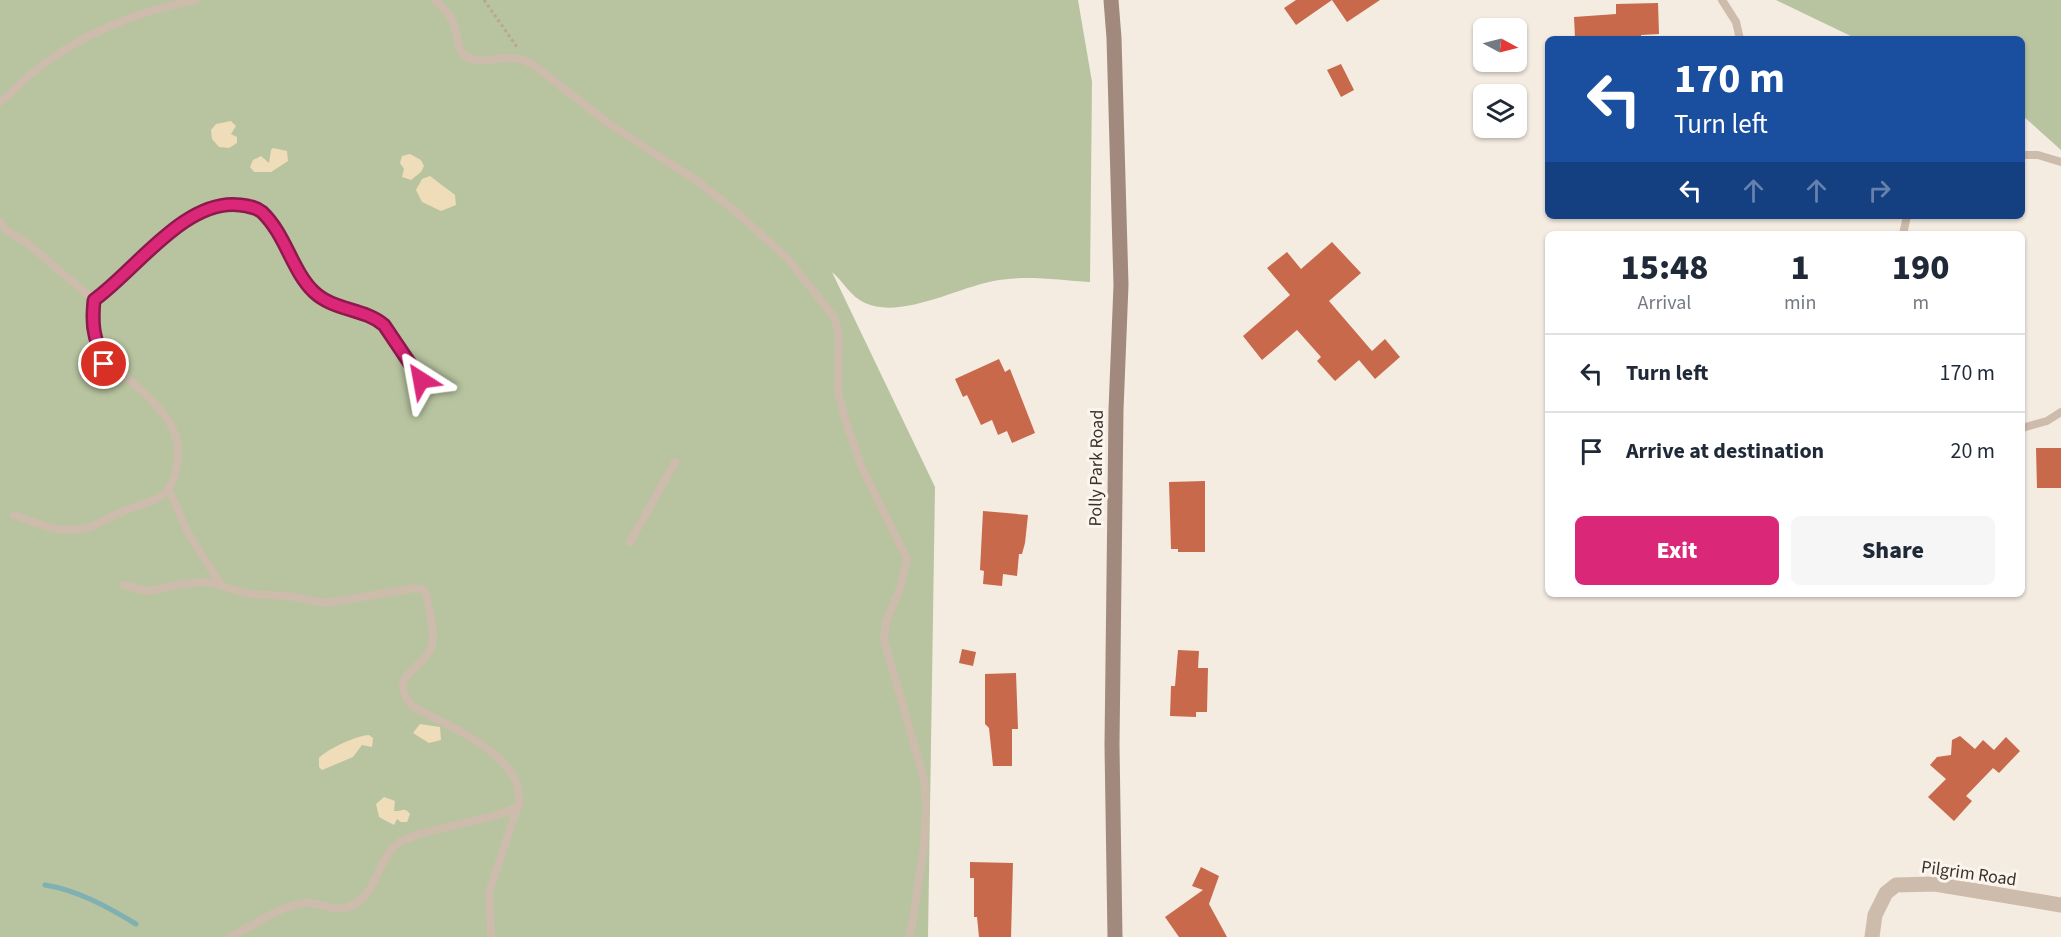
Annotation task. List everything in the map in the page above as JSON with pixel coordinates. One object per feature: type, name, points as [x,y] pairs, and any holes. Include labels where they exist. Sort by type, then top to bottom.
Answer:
[{"type":"street","name":"Polly Park Road","points":[[1111,0],[1121,285],[1116,410],[1113,693],[1115,937]]},
{"type":"street","name":"Pilgrim Road","points":[[1872,937],[1875,915],[1886,893],[1896,885],[1935,885],[2061,905]]},
{"type":"lane","points":[[0,102],[30,75],[86,36],[120,20],[167,5],[195,0]]},
{"type":"lane","points":[[435,0],[453,23],[465,56],[525,59],[599,117],[697,181],[733,209],[788,260],[834,317],[839,336],[838,391],[844,416],[862,468],[907,559],[900,588],[885,622],[884,640],[914,741],[926,797],[924,846],[910,937]]},
{"type":"lane","points":[[1722,0],[1736,22],[1739,36]]},
{"type":"lane","points":[[2025,155],[2038,154],[2061,162]]},
{"type":"lane","points":[[14,514],[52,527],[80,529],[157,499],[169,490],[178,459],[178,446],[172,424],[157,406],[125,377],[103,351],[95,338],[92,318],[94,300],[113,286],[189,218],[226,204],[250,206],[259,210],[280,236],[298,271],[315,294],[335,306],[378,320],[421,380]]},
{"type":"lane","points":[[0,222],[8,231],[27,243],[94,300]]},
{"type":"lane","points":[[2025,427],[2048,421],[2061,412]]},
{"type":"lane","points":[[630,542],[675,462]]},
{"type":"lane","points":[[169,490],[188,533],[221,585]]},
{"type":"lane","points":[[124,585],[148,591],[193,583],[221,585],[249,594],[288,596],[326,603],[416,588],[423,590],[427,596],[432,642],[425,657],[412,668],[405,679],[404,698],[412,706],[472,738],[500,759],[516,780],[519,805],[489,892],[491,937]]},
{"type":"lane","points":[[230,937],[279,911],[305,903],[337,909],[354,905],[371,887],[385,860],[402,841],[473,819],[513,811],[519,805]]},
{"type":"path","points":[[484,0],[525,59]]},
{"type":"green space","points":[[0,0],[1078,0],[1092,82],[1090,282],[1014,278],[976,286],[910,305],[879,307],[860,300],[832,272],[935,487],[928,937],[0,937]]},
{"type":"green space","points":[[1776,0],[2061,0],[2061,150],[2025,118],[2025,36],[1851,36]]},
{"type":"sand","points":[[231,121],[236,126],[231,134],[237,137],[237,143],[229,148],[219,147],[212,139],[211,130],[216,124]]},
{"type":"sand","points":[[273,148],[287,151],[288,161],[271,172],[254,172],[250,167],[253,160],[261,156],[269,163]]},
{"type":"sand","points":[[410,154],[421,160],[424,166],[421,172],[411,180],[402,177],[404,169],[400,163],[402,156]]},
{"type":"sand","points":[[430,176],[455,195],[456,205],[441,211],[422,202],[416,190],[422,179]]},
{"type":"sand","points":[[420,724],[440,727],[441,740],[429,743],[413,733]]},
{"type":"sand","points":[[369,735],[373,738],[372,747],[362,745],[353,757],[322,770],[319,767],[319,758],[328,751],[350,740]]},
{"type":"sand","points":[[384,797],[395,801],[394,811],[404,810],[410,814],[407,822],[397,819],[394,825],[379,817],[376,804]]},
{"type":"building","points":[[1296,0],[1332,0],[1296,25],[1284,8]]},
{"type":"building","points":[[1332,0],[1380,0],[1347,22]]},
{"type":"building","points":[[1658,3],[1659,34],[1575,36],[1574,17],[1616,14],[1616,4]]},
{"type":"building","points":[[1341,64],[1354,90],[1341,97],[1327,70]]},
{"type":"building","points":[[1332,242],[1361,273],[1329,301],[1372,351],[1385,339],[1400,357],[1375,379],[1359,360],[1335,381],[1317,361],[1321,357],[1297,330],[1262,360],[1243,336],[1290,295],[1267,268],[1287,252],[1301,269]]},
{"type":"building","points":[[999,359],[1005,372],[1010,369],[1035,433],[1012,443],[1007,431],[998,435],[992,420],[981,425],[967,395],[963,397],[955,379]]},
{"type":"building","points":[[2036,448],[2061,448],[2061,488],[2037,488]]},
{"type":"building","points":[[1205,481],[1205,552],[1178,552],[1178,549],[1171,549],[1169,482]]},
{"type":"building","points":[[983,511],[1028,515],[1025,543],[1022,554],[1019,554],[1017,576],[1003,574],[1002,586],[983,584],[984,571],[980,570]]},
{"type":"building","points":[[962,649],[976,652],[973,666],[959,663]]},
{"type":"building","points":[[1178,650],[1199,651],[1198,668],[1208,668],[1207,712],[1196,712],[1196,717],[1170,716],[1171,686],[1175,686]]},
{"type":"building","points":[[1016,673],[1018,729],[1012,729],[1012,766],[993,766],[989,728],[985,724],[985,674]]},
{"type":"building","points":[[1960,736],[1975,749],[1983,740],[1994,750],[2006,737],[2020,751],[1999,773],[1993,768],[1966,796],[1972,801],[1954,821],[1928,797],[1946,779],[1930,765],[1937,757],[1951,755],[1952,740]]},
{"type":"building","points":[[970,862],[1013,863],[1011,937],[979,937],[977,917],[974,917],[974,878],[970,878]]},
{"type":"building","points":[[1201,867],[1219,876],[1209,904],[1227,937],[1179,937],[1165,917],[1203,890],[1192,886]]},
{"type":"waterway","points":[[45,885],[80,895],[136,924]]},
{"type":"route","points":[[104,364],[103,351],[95,338],[92,318],[94,300],[113,286],[189,218],[208,209],[235,204],[250,206],[265,215],[291,252],[298,271],[315,294],[335,306],[378,320],[384,325],[421,380]]}]
